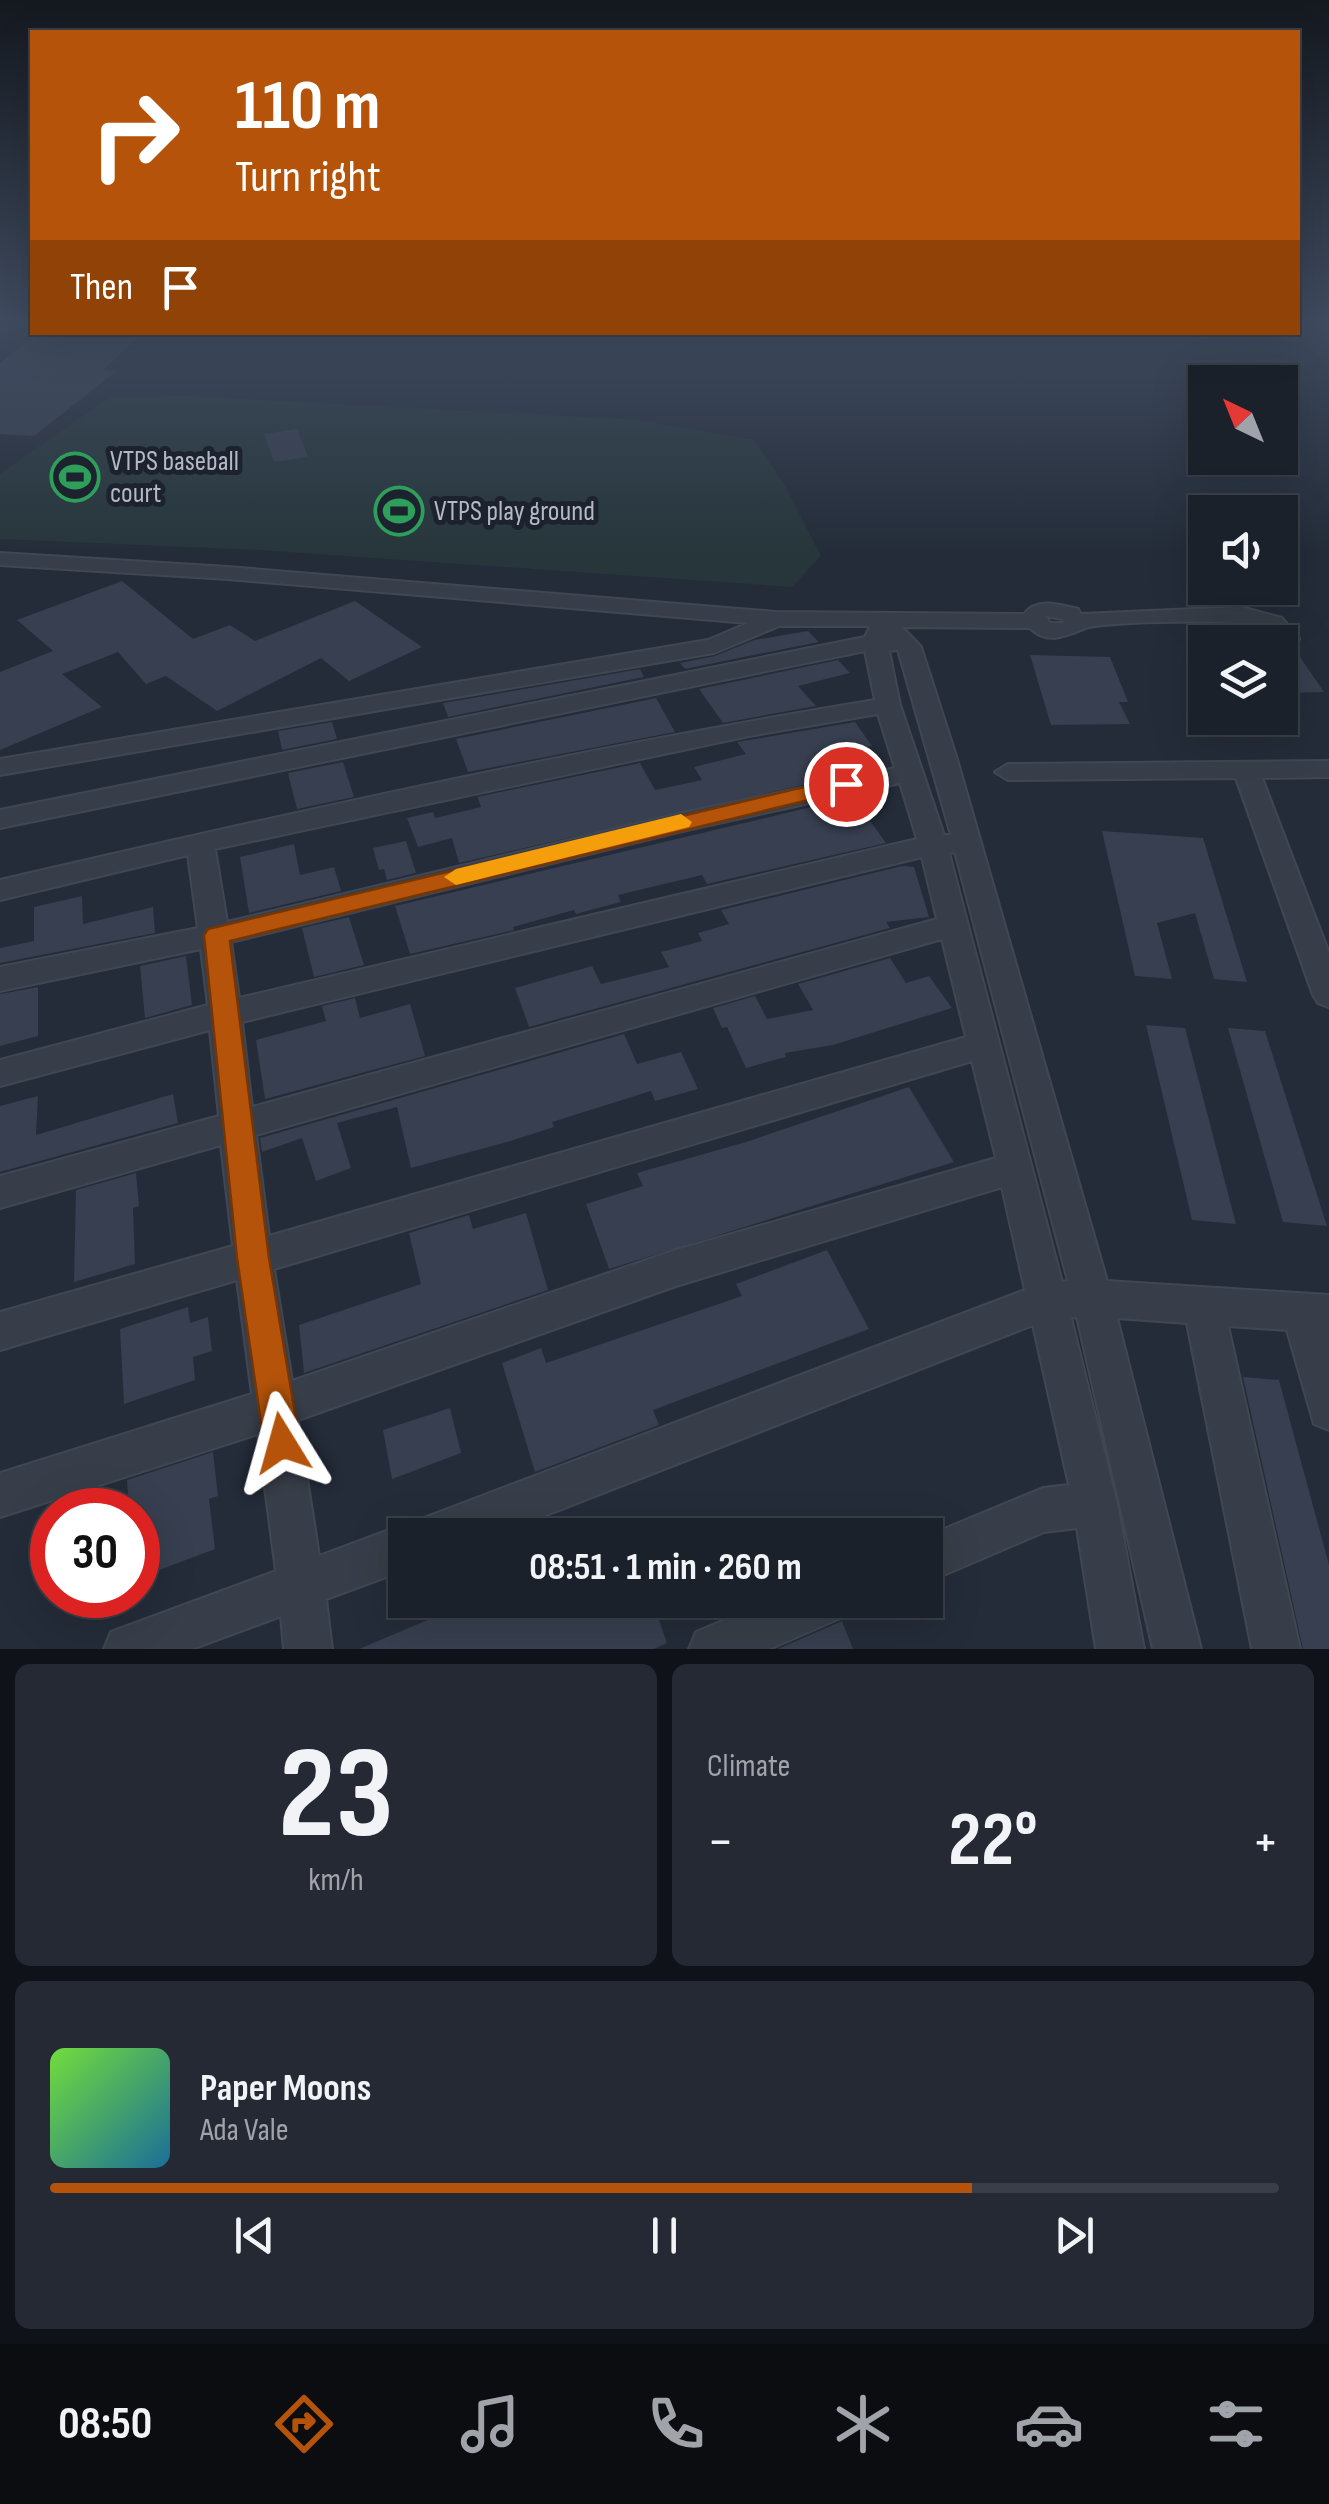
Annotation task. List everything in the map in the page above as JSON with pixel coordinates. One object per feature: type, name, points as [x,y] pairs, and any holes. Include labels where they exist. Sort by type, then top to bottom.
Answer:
[{"type":"street","points":[[0,559],[248,574],[776,619],[854,617],[889,637],[943,756],[953,925],[1016,1168],[1095,1504],[1120,1649]]},
{"type":"street","points":[[0,818],[889,637],[1034,621],[1056,632],[1070,630],[1077,621],[1241,614],[1276,625]]},
{"type":"street","points":[[0,767],[714,646],[776,619]]},
{"type":"street","points":[[889,637],[888,705],[908,774],[948,844],[1092,1298],[1177,1649]]},
{"type":"street","points":[[0,890],[200,843],[750,728],[888,705]]},
{"type":"street","points":[[1008,772],[1329,769]]},
{"type":"street","points":[[1246,770],[1329,995]]},
{"type":"street","points":[[0,980],[216,935],[678,822],[908,774]]},
{"type":"street","points":[[200,843],[216,935],[253,1258],[277,1407],[308,1649]]},
{"type":"street","points":[[0,1073],[226,1013],[948,844]]},
{"type":"street","points":[[0,1192],[953,925]]},
{"type":"street","points":[[0,1331],[984,1045]]},
{"type":"street","points":[[0,1494],[277,1407],[676,1268],[1016,1168]]},
{"type":"street","points":[[482,1518],[952,1340],[1045,1300],[1092,1298],[1316,1313],[1329,1409]]},
{"type":"street","points":[[1204,1307],[1276,1649]]},
{"type":"street","points":[[943,1552],[1043,1510],[1095,1504]]},
{"type":"street","points":[[128,1649],[388,1553]]},
{"type":"street","points":[[713,1649],[786,1618]]},
{"type":"shaded area","name":"VTPS play ground","points":[[106,400],[265,400],[638,420],[754,440],[784,484],[821,556],[792,587],[258,550],[0,539],[0,474]]},
{"type":"building","points":[[0,400],[80,400],[34,436],[0,434]]},
{"type":"building","points":[[297,429],[308,457],[274,462],[264,434]]},
{"type":"building","points":[[122,581],[193,639],[230,625],[255,641],[355,601],[422,647],[349,681],[321,658],[217,711],[166,676],[146,684],[118,652],[62,674],[102,707],[0,750],[0,672],[53,651],[17,620]]},
{"type":"building","points":[[808,631],[819,642],[685,669],[680,663],[715,656],[754,640]]},
{"type":"building","points":[[1030,655],[1110,657],[1128,702],[1119,702],[1130,724],[1051,725]]},
{"type":"building","points":[[1298,657],[1300,657],[1324,692],[1298,693]]},
{"type":"building","points":[[838,660],[850,673],[798,686],[816,706],[723,723],[699,689]]},
{"type":"building","points":[[640,669],[644,677],[448,717],[443,703]]},
{"type":"building","points":[[656,698],[675,732],[468,772],[456,739]]},
{"type":"building","points":[[332,722],[337,739],[282,750],[278,731]]},
{"type":"building","points":[[855,722],[872,746],[863,748],[877,768],[459,863],[452,838],[418,847],[407,818],[433,812],[435,818],[481,807],[477,797],[640,763],[655,790],[702,780],[694,767],[746,754],[737,742]]},
{"type":"building","points":[[343,762],[354,797],[297,809],[288,773]]},
{"type":"building","points":[[853,797],[886,843],[707,884],[702,875],[618,895],[621,902],[576,914],[574,910],[513,927],[514,930],[410,954],[395,906]]},
{"type":"building","points":[[1102,831],[1203,838],[1247,982],[1214,979],[1195,913],[1157,923],[1172,979],[1135,976]]},
{"type":"building","points":[[406,841],[416,873],[387,880],[384,869],[379,870],[373,848]]},
{"type":"building","points":[[294,844],[300,875],[334,867],[341,891],[249,913],[240,857]]},
{"type":"building","points":[[902,866],[914,867],[929,917],[886,922],[890,928],[529,1027],[515,988],[592,966],[601,984],[669,967],[661,952],[702,941],[698,933],[729,924],[721,910]]},
{"type":"building","points":[[82,896],[83,924],[153,907],[155,933],[0,963],[0,948],[34,941],[34,907]]},
{"type":"building","points":[[349,917],[364,965],[314,977],[302,928]]},
{"type":"building","points":[[186,956],[192,1005],[145,1018],[140,966]]},
{"type":"building","points":[[890,958],[906,983],[929,976],[952,1008],[833,1045],[785,1053],[786,1057],[746,1068],[727,1027],[722,1028],[713,1008],[755,996],[767,1019],[813,1010],[798,984]]},
{"type":"building","points":[[38,987],[38,1036],[0,1046],[0,994]]},
{"type":"building","points":[[355,998],[360,1018],[410,1004],[425,1056],[265,1099],[256,1040],[326,1021],[322,1006]]},
{"type":"building","points":[[1146,1025],[1185,1028],[1236,1224],[1192,1220]]},
{"type":"building","points":[[1228,1028],[1265,1031],[1327,1226],[1283,1222]]},
{"type":"building","points":[[624,1034],[637,1064],[681,1052],[698,1089],[655,1101],[651,1091],[552,1122],[554,1127],[411,1168],[397,1107],[337,1123],[351,1168],[316,1181],[302,1138],[262,1152],[260,1138]]},
{"type":"building","points":[[909,1087],[954,1162],[609,1269],[586,1204],[643,1186],[637,1173],[746,1142]]},
{"type":"building","points":[[173,1094],[178,1123],[0,1172],[0,1106],[38,1096],[36,1135]]},
{"type":"building","points":[[136,1173],[139,1206],[133,1208],[135,1264],[74,1282],[76,1190]]},
{"type":"building","points":[[526,1213],[548,1290],[304,1373],[299,1325],[421,1284],[409,1233],[469,1215],[473,1229]]},
{"type":"building","points":[[827,1250],[869,1329],[653,1410],[659,1425],[535,1472],[502,1363],[541,1348],[546,1363],[742,1296],[736,1284]]},
{"type":"building","points":[[188,1307],[190,1323],[208,1317],[212,1351],[193,1357],[195,1380],[124,1404],[120,1329]]},
{"type":"building","points":[[1243,1377],[1279,1380],[1329,1565],[1329,1649],[1303,1649]]},
{"type":"building","points":[[450,1408],[461,1453],[392,1479],[383,1430]]},
{"type":"building","points":[[213,1452],[218,1496],[209,1499],[215,1549],[160,1570],[160,1488],[128,1488],[127,1480]]},
{"type":"building","points":[[432,1618],[658,1618],[667,1643],[654,1649],[359,1649]]},
{"type":"building","points":[[842,1621],[853,1649],[778,1649]]},
{"type":"slow traffic","points":[[456,877],[681,822]]},
{"type":"place","name":"VTPS baseball court","points":[[75,477]]},
{"type":"place","name":"VTPS play ground","points":[[399,511]]},
{"type":"route","points":[[282,1443],[253,1258],[216,935],[846,784]]}]
